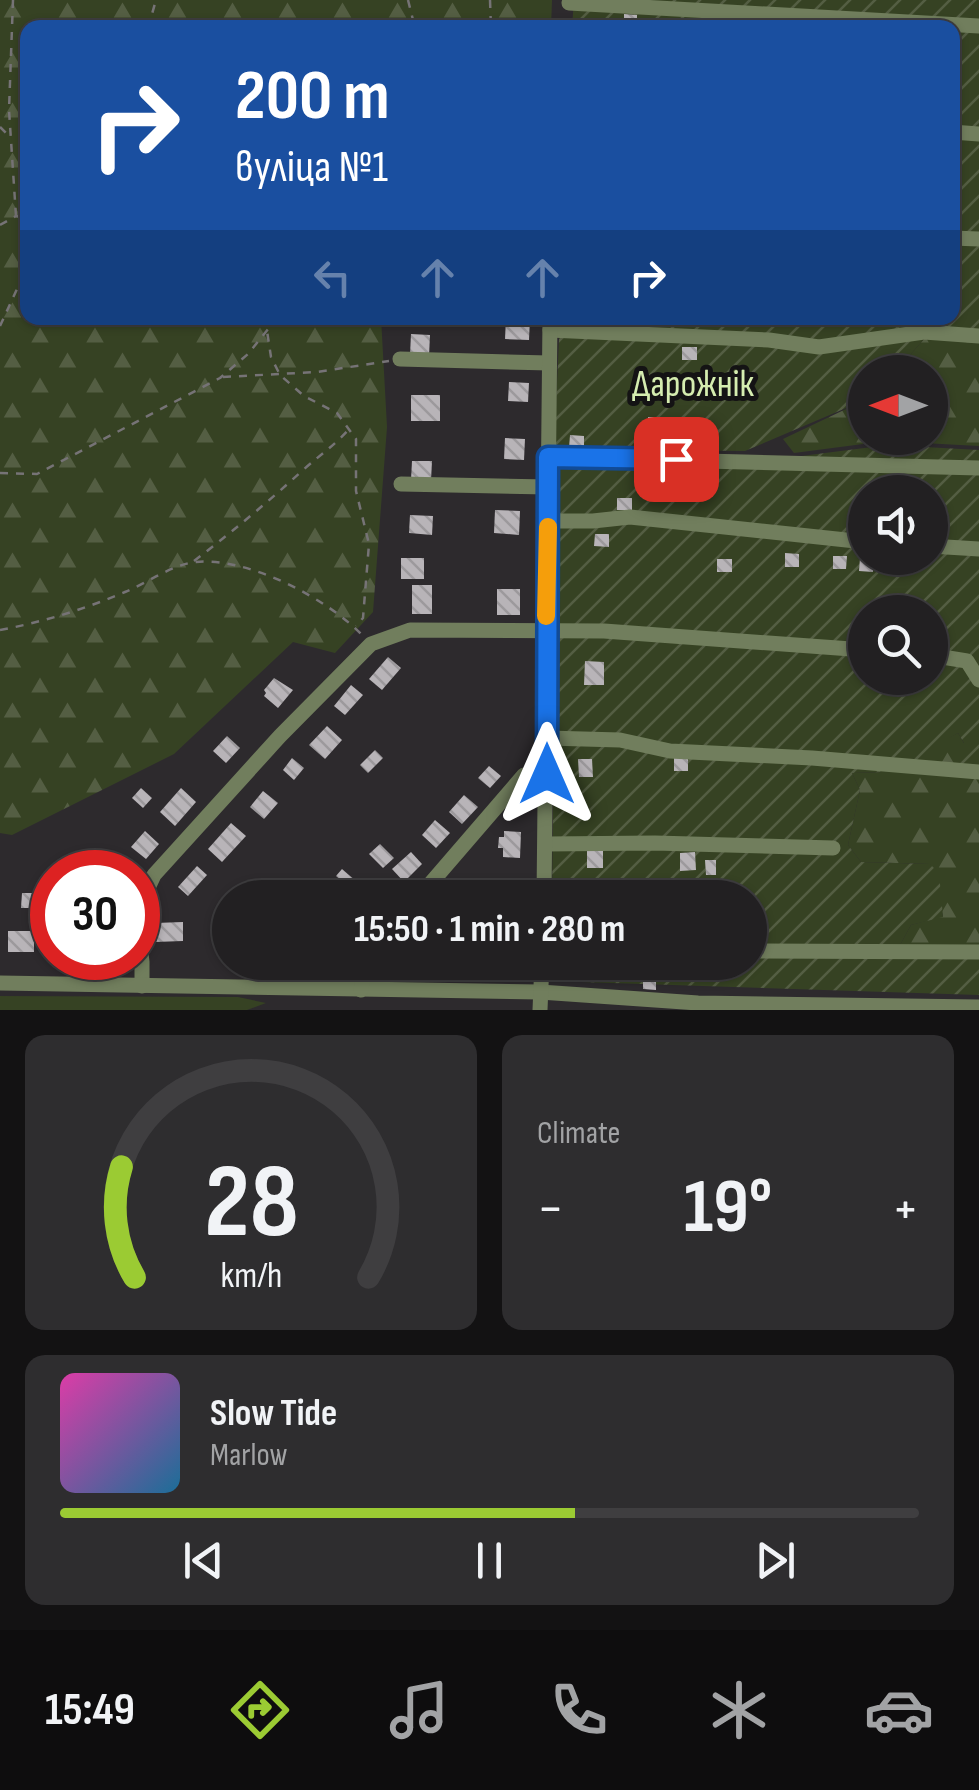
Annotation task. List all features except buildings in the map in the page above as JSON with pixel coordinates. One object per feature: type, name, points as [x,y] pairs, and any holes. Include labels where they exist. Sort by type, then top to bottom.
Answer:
[{"type":"street","points":[[569,4],[867,20]]},
{"type":"street","points":[[545,880],[550,325]]},
{"type":"street","points":[[564,325],[819,347],[924,332],[979,336]]},
{"type":"street","points":[[400,359],[549,362]]},
{"type":"street","points":[[548,457],[979,468]]},
{"type":"street","points":[[401,484],[548,487]]},
{"type":"street","points":[[548,521],[592,522],[630,517],[848,540]]},
{"type":"street","points":[[948,547],[979,550]]},
{"type":"street","points":[[160,868],[280,736],[371,644],[410,630],[604,632],[848,649]]},
{"type":"street","points":[[948,658],[967,661],[979,680]]},
{"type":"street","points":[[547,738],[620,740],[670,751],[979,772]]},
{"type":"street","points":[[434,880],[524,775],[547,774]]},
{"type":"street","points":[[546,844],[833,848]]},
{"type":"street","points":[[767,952],[979,952]]},
{"type":"street","points":[[142,980],[142,986]]},
{"type":"street","points":[[361,990],[362,980]]},
{"type":"street","points":[[540,1010],[541,980]]},
{"type":"street","points":[[0,984],[540,992],[698,1004],[979,1007]]},
{"type":"street","points":[[488,991],[488,1010]]},
{"type":"path","points":[[13,0],[10,138],[16,216]]},
{"type":"path","points":[[0,126],[10,138]]},
{"type":"path","points":[[0,225],[20,217]]},
{"type":"path","points":[[0,326],[20,282]]},
{"type":"path","points":[[266,325],[271,356],[280,375],[304,396],[337,413],[356,439],[356,492],[370,544],[363,618],[355,628]]},
{"type":"path","points":[[0,474],[37,474],[220,378],[248,354],[271,325]]},
{"type":"path","points":[[220,378],[280,375],[400,359]]},
{"type":"path","points":[[0,630],[44,622],[124,593],[192,562],[258,512],[331,450],[350,428]]},
{"type":"path","points":[[192,562],[224,563],[299,589],[355,628],[371,644]]},
{"type":"green space","points":[[0,0],[552,0],[551,20],[20,20],[20,325],[381,325],[387,427],[373,612],[335,653],[293,642],[174,754],[12,835],[0,833]]},
{"type":"green space","name":"Дарожнік","points":[[574,0],[979,0],[979,342],[925,338],[910,355],[848,355],[848,407],[745,451],[554,449],[560,325],[960,325],[960,20],[573,20]]},
{"type":"green space","points":[[925,338],[979,342],[979,446],[948,444],[948,355],[910,355]]},
{"type":"green space","points":[[848,408],[848,446],[794,453],[783,439]]},
{"type":"green space","points":[[948,448],[979,450],[979,769],[956,768],[956,756],[964,743],[958,733],[946,740],[942,756],[883,772],[852,773],[860,790],[848,845],[861,862],[930,864],[939,873],[943,917],[911,925],[900,945],[979,950],[979,995],[551,981],[767,980],[767,880],[552,880],[557,467],[730,465],[848,450],[848,455],[948,455]]},
{"type":"green space","points":[[958,733],[979,769],[979,950],[900,945],[911,925],[943,916],[930,864],[861,862],[848,845],[860,790],[852,773],[883,772]]},
{"type":"green space","points":[[0,996],[238,997],[266,1003],[247,1010],[0,1010]]},
{"type":"slow traffic","points":[[546,616],[548,527]]},
{"type":"route","points":[[547,774],[548,457],[676,459]]}]
